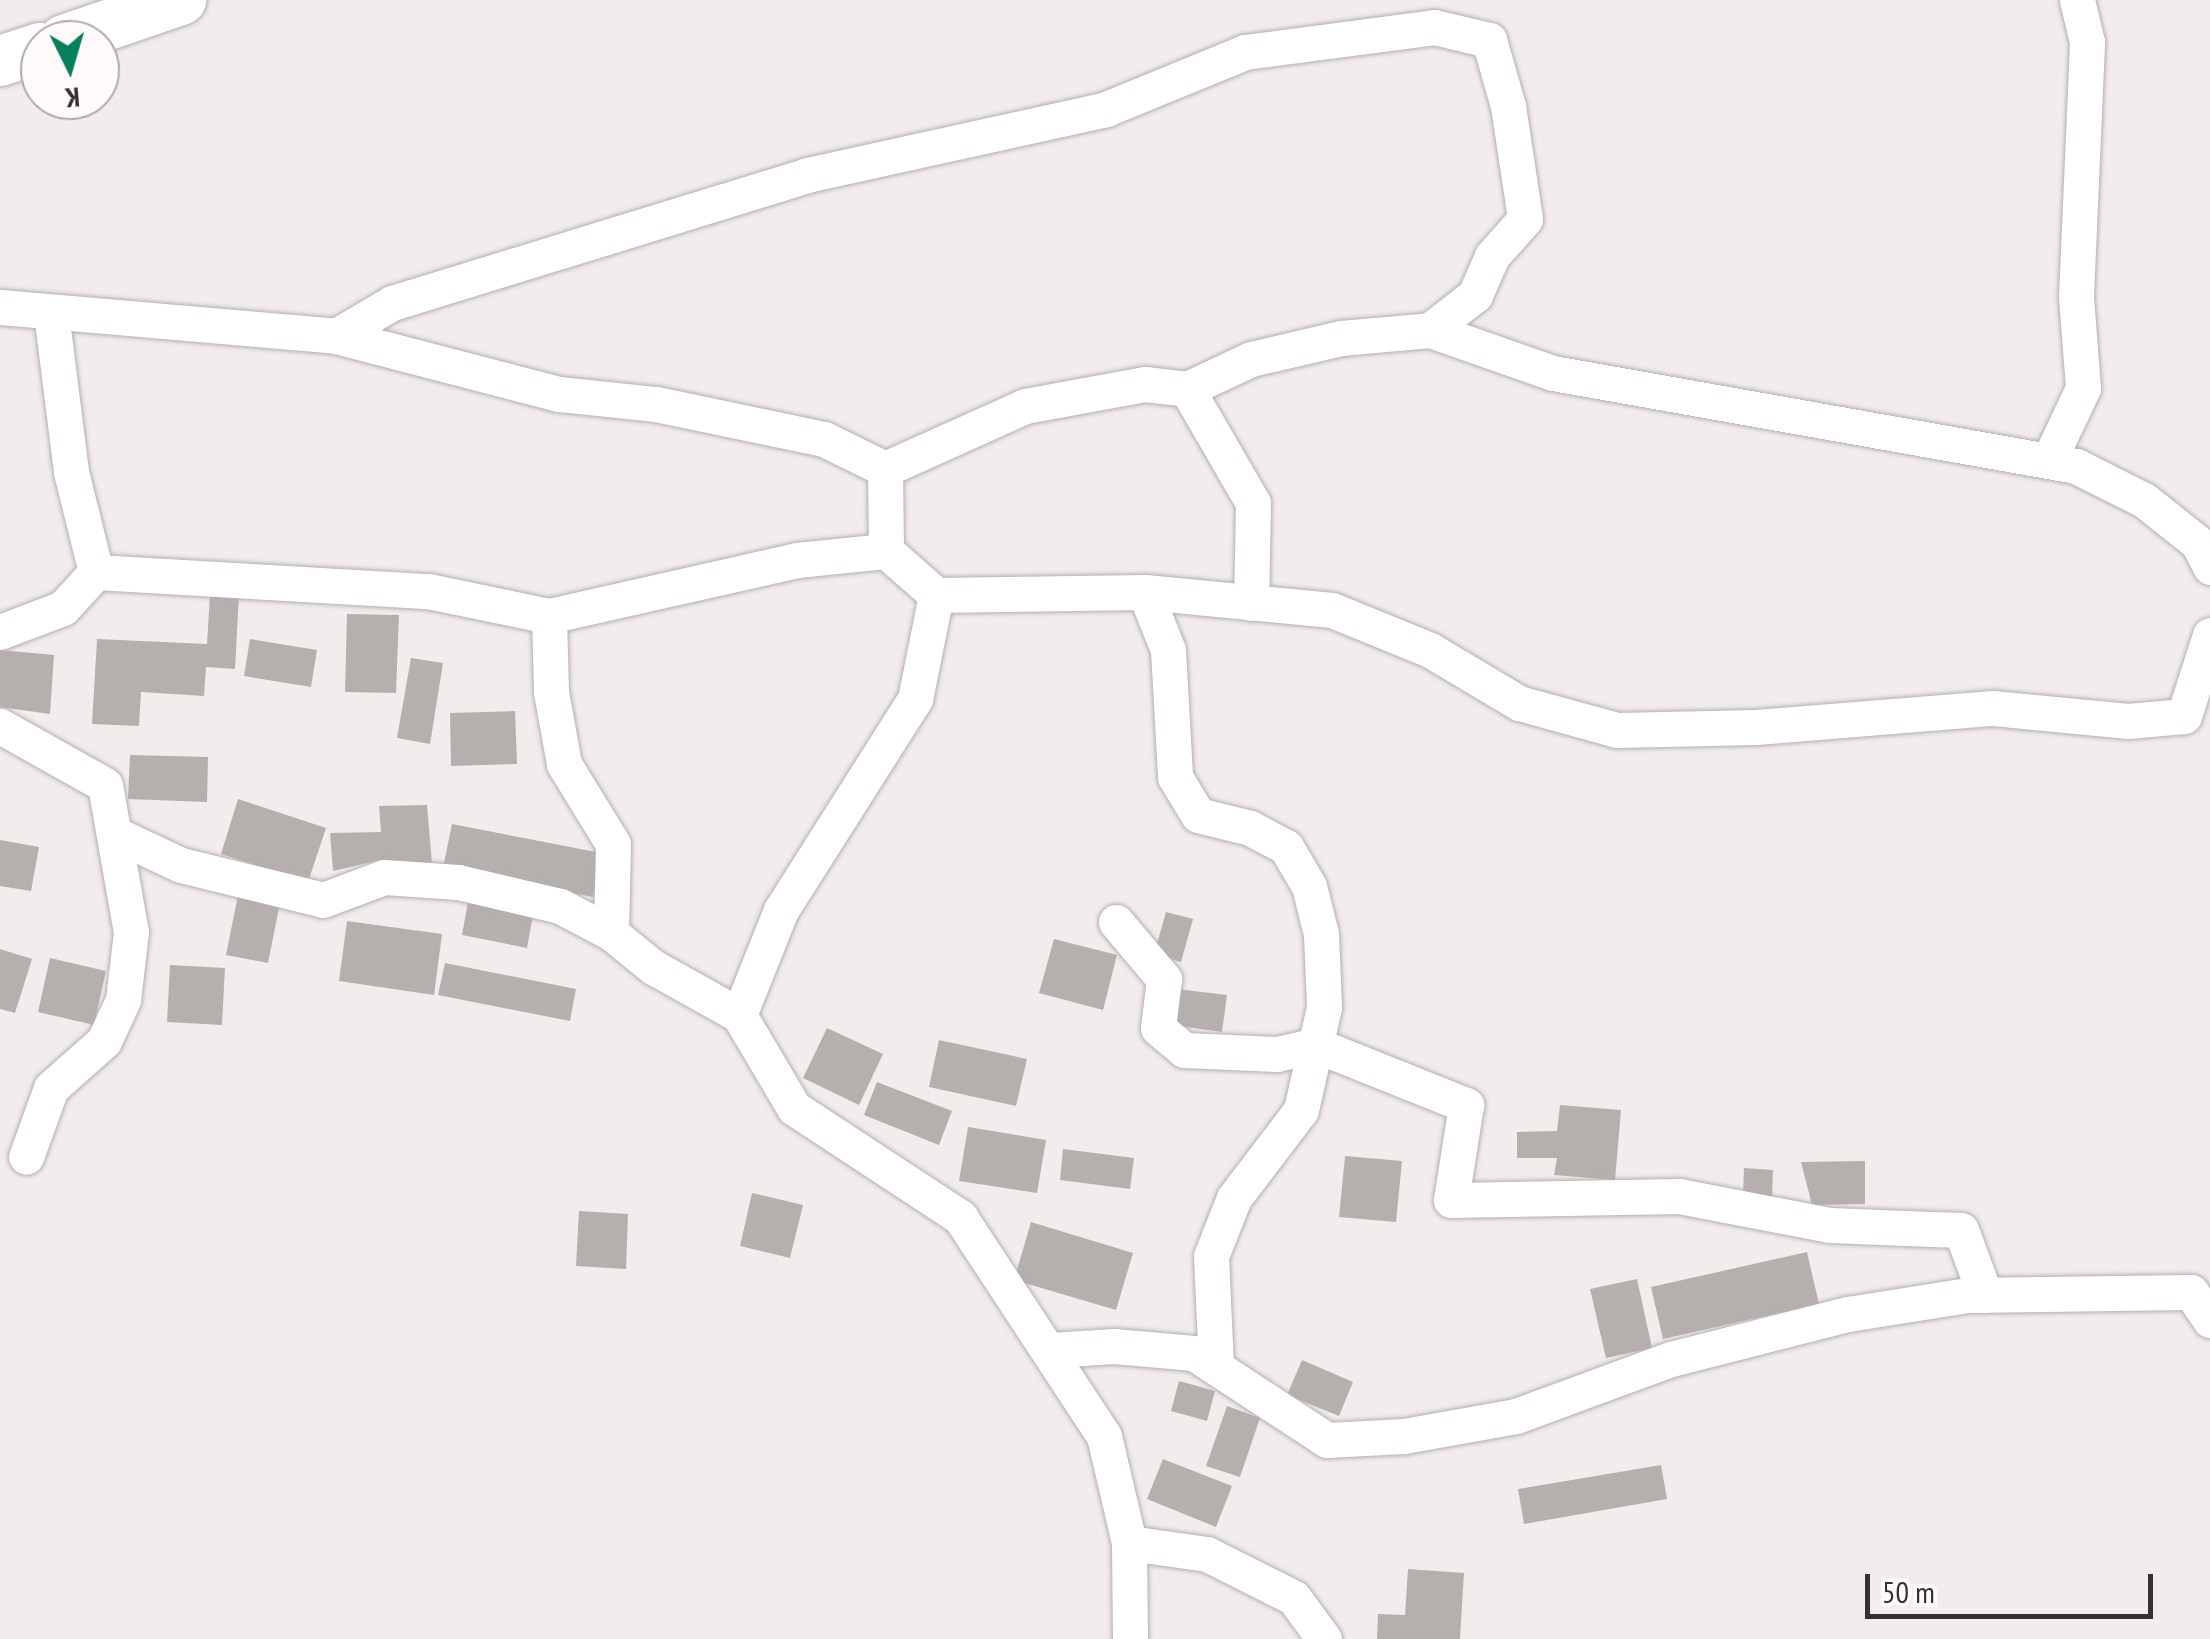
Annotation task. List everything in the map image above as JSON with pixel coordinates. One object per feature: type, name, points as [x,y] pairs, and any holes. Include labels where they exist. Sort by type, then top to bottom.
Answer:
[{"type":"street","points":[[120,21],[180,0]]},
{"type":"street","points":[[2049,460],[2083,388],[2076,296],[2088,42],[2077,0]]},
{"type":"street","points":[[336,336],[392,303],[807,174],[1106,110],[1245,52],[1434,26],[1489,40],[1508,106],[1525,219],[1492,256],[1476,296],[1430,330]]},
{"type":"street","points":[[0,307],[336,336],[559,394],[656,404],[824,439],[884,469]]},
{"type":"street","points":[[51,314],[71,472],[96,572]]},
{"type":"street","points":[[884,469],[1026,406],[1145,384],[1187,389],[1251,359],[1341,338],[1430,330],[1553,373],[1875,435],[1988,446],[2076,466],[2144,500],[2198,543],[2210,566]]},
{"type":"street","points":[[1187,389],[1253,502],[1251,603]]},
{"type":"street","points":[[884,469],[886,550],[936,595],[1145,592],[1332,610],[1430,650],[1519,703],[1617,730],[1756,727],[1993,708],[2128,721],[2184,716],[2210,635]]},
{"type":"street","points":[[96,572],[428,590],[549,616],[797,560],[886,550]]},
{"type":"street","points":[[0,632],[63,608],[96,572]]},
{"type":"street","points":[[1145,592],[1168,650],[1175,777],[1198,815],[1250,828],[1286,848],[1309,886],[1322,934],[1324,1007],[1301,1110],[1234,1198],[1211,1256],[1216,1366]]},
{"type":"street","points":[[739,1015],[781,910],[915,699],[936,595]]},
{"type":"street","points":[[549,616],[551,692],[564,764],[614,844],[611,933]]},
{"type":"street","points":[[0,726],[105,785],[131,932],[123,1000],[104,1041],[51,1088],[26,1157]]},
{"type":"street","points":[[116,834],[180,865],[322,900],[384,877],[458,882],[560,906],[611,933],[653,966],[739,1015],[794,1108],[960,1216],[1104,1436],[1129,1543],[1130,1639]]},
{"type":"street","points":[[1116,922],[1164,978],[1158,1028],[1184,1050],[1277,1054],[1316,1045],[1466,1105],[1451,1200],[1679,1196],[1830,1226],[1962,1230],[1984,1295]]},
{"type":"street","points":[[1050,1350],[1114,1346],[1194,1352],[1327,1440],[1404,1436],[1516,1416],[1672,1359],[1848,1314],[1984,1295],[2191,1292],[2210,1320]]},
{"type":"street","points":[[1129,1543],[1207,1554],[1294,1598],[1324,1639]]},
{"type":"building","points":[[210,594],[239,595],[235,669],[206,667],[204,696],[141,692],[139,726],[92,724],[97,639],[207,644]]},
{"type":"building","points":[[347,614],[399,615],[396,693],[345,692]]},
{"type":"building","points":[[250,639],[317,650],[311,687],[244,676]]},
{"type":"building","points":[[0,650],[54,655],[50,714],[0,707]]},
{"type":"building","points":[[411,658],[443,663],[430,744],[397,738]]},
{"type":"building","points":[[515,711],[517,764],[451,766],[450,713]]},
{"type":"building","points":[[130,755],[208,757],[207,802],[128,799]]},
{"type":"building","points":[[238,799],[326,828],[308,882],[221,854]]},
{"type":"building","points":[[427,805],[432,863],[376,861],[333,871],[330,833],[381,832],[379,806]]},
{"type":"building","points":[[452,824],[601,853],[593,897],[443,868]]},
{"type":"building","points":[[0,840],[39,847],[31,891],[0,886]]},
{"type":"building","points":[[238,895],[280,903],[268,963],[226,955]]},
{"type":"building","points":[[468,902],[533,915],[527,948],[462,935]]},
{"type":"building","points":[[1166,912],[1193,919],[1181,962],[1154,954]]},
{"type":"building","points":[[347,921],[442,934],[434,995],[339,981]]},
{"type":"building","points":[[1054,939],[1117,955],[1103,1010],[1039,993]]},
{"type":"building","points":[[0,949],[32,959],[15,1013],[0,1009]]},
{"type":"building","points":[[50,958],[106,971],[94,1025],[38,1012]]},
{"type":"building","points":[[445,963],[576,989],[570,1021],[438,995]]},
{"type":"building","points":[[170,965],[225,968],[222,1025],[167,1022]]},
{"type":"building","points":[[1177,989],[1227,995],[1222,1032],[1172,1025]]},
{"type":"building","points":[[827,1028],[883,1054],[859,1105],[803,1078]]},
{"type":"building","points":[[939,1040],[1027,1059],[1016,1106],[929,1087]]},
{"type":"building","points":[[877,1082],[952,1111],[939,1145],[864,1115]]},
{"type":"building","points":[[1560,1105],[1621,1110],[1615,1180],[1554,1175],[1557,1158],[1517,1158],[1517,1132],[1557,1131]]},
{"type":"building","points":[[968,1127],[1046,1140],[1037,1193],[959,1181]]},
{"type":"building","points":[[1063,1149],[1134,1158],[1130,1189],[1060,1180]]},
{"type":"building","points":[[1345,1156],[1402,1161],[1396,1222],[1339,1217]]},
{"type":"building","points":[[1865,1161],[1865,1204],[1812,1205],[1801,1162]]},
{"type":"building","points":[[1744,1168],[1773,1170],[1772,1197],[1743,1195]]},
{"type":"building","points":[[752,1193],[803,1205],[790,1258],[740,1246]]},
{"type":"building","points":[[579,1211],[628,1214],[626,1269],[576,1266]]},
{"type":"building","points":[[1031,1222],[1133,1253],[1116,1310],[1014,1280]]},
{"type":"building","points":[[1807,1252],[1819,1304],[1663,1339],[1651,1287]]},
{"type":"building","points":[[1637,1279],[1652,1348],[1606,1358],[1590,1289]]},
{"type":"building","points":[[1302,1360],[1353,1382],[1339,1416],[1287,1395]]},
{"type":"building","points":[[1179,1381],[1215,1391],[1207,1421],[1171,1411]]},
{"type":"building","points":[[1227,1406],[1260,1418],[1240,1477],[1206,1466]]},
{"type":"building","points":[[1163,1459],[1232,1486],[1216,1527],[1147,1499]]},
{"type":"building","points":[[1661,1465],[1667,1499],[1524,1524],[1518,1489]]},
{"type":"building","points":[[1408,1569],[1464,1573],[1460,1639],[1377,1639],[1378,1614],[1405,1615]]}]
